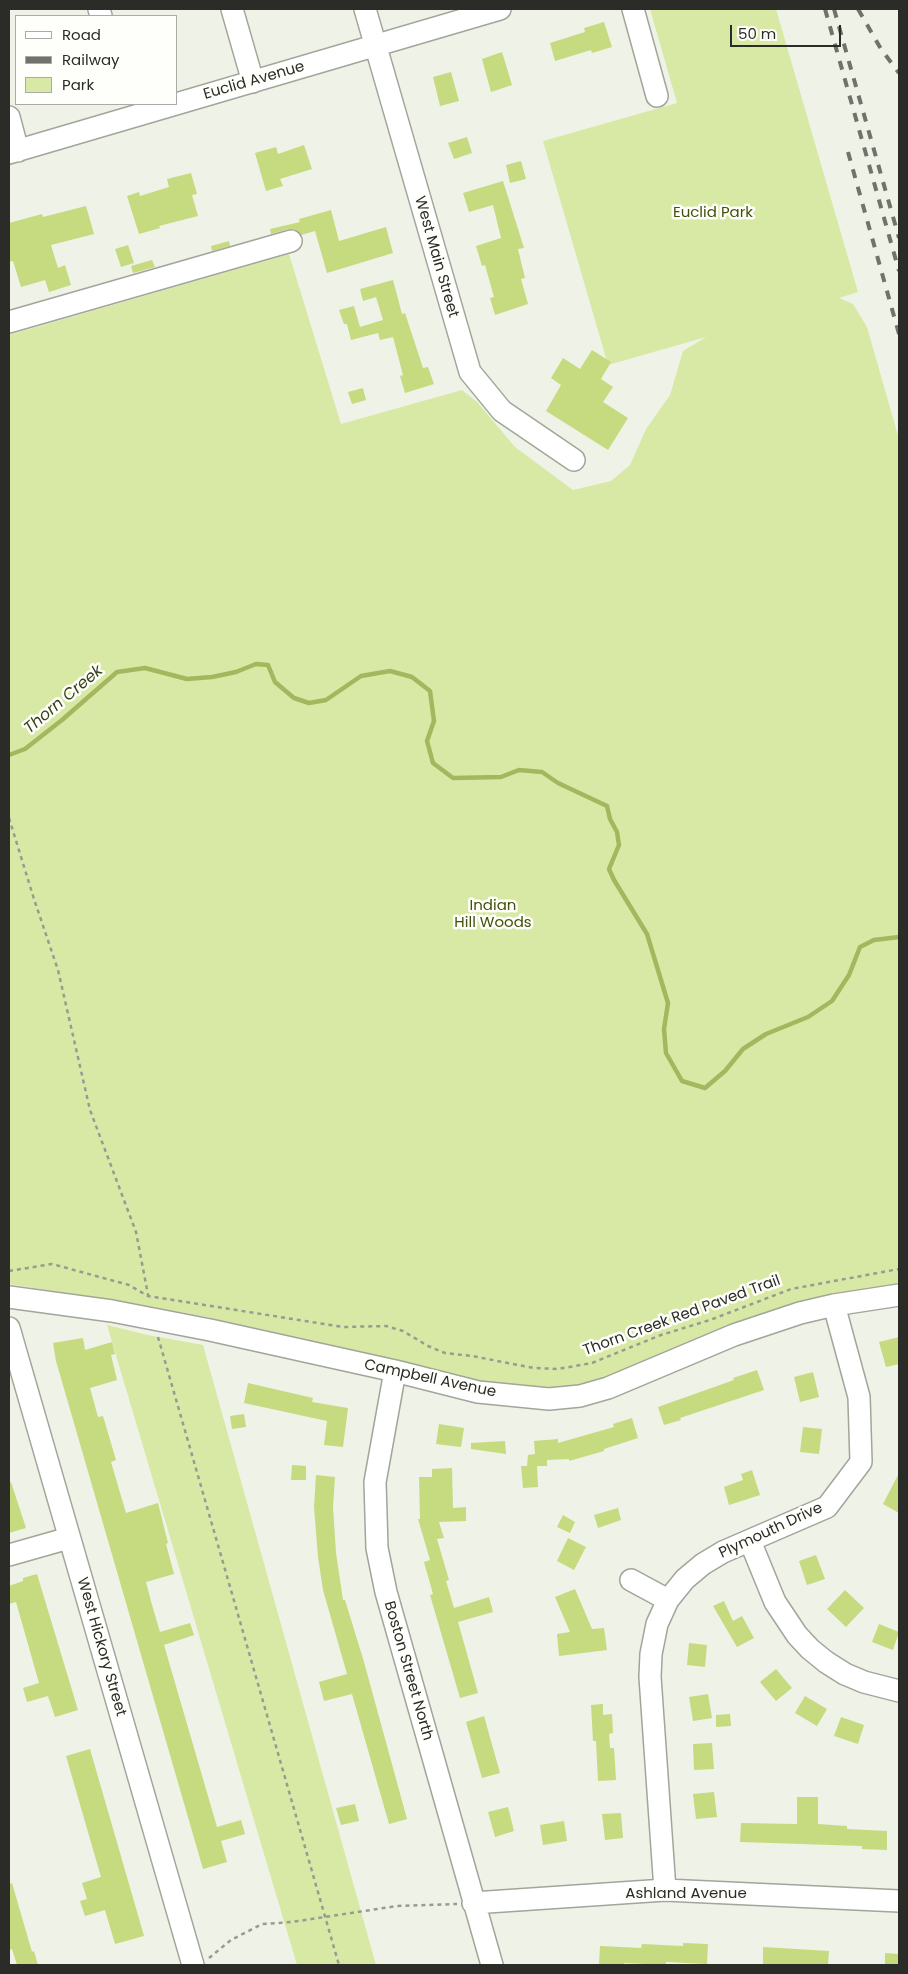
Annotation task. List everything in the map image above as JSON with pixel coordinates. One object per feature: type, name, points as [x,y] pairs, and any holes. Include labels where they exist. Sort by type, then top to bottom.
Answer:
[{"type":"street","points":[[232,9],[253,82]]},
{"type":"street","name":"West Main Street","points":[[365,9],[470,372],[502,411],[574,460]]},
{"type":"street","name":"Euclid Avenue","points":[[178,99],[253,82],[500,9]]},
{"type":"street","points":[[633,9],[657,96]]},
{"type":"street","name":"Euclid Avenue","points":[[14,152],[129,110],[151,105]]},
{"type":"street","points":[[9,117],[14,152]]},
{"type":"street","points":[[9,322],[291,241]]},
{"type":"street","name":"Campbell Avenue","points":[[9,1297],[112,1311],[210,1330],[395,1371],[478,1392],[549,1399],[580,1396],[608,1388],[734,1335],[800,1313],[834,1305],[899,1295]]},
{"type":"street","name":"Plymouth Drive","points":[[665,1890],[650,1677],[651,1654],[657,1624],[668,1600],[685,1579],[703,1564],[723,1552],[827,1507],[861,1462],[859,1397],[834,1305]]},
{"type":"street","name":"West Hickory Street","points":[[9,1328],[69,1538],[200,1962]]},
{"type":"street","name":"Boston Street North","points":[[395,1371],[375,1482],[377,1548],[386,1592],[492,1965]]},
{"type":"street","points":[[9,1555],[69,1538]]},
{"type":"street","points":[[750,1541],[775,1602],[797,1636],[810,1650],[845,1674],[864,1682],[899,1692]]},
{"type":"street","points":[[631,1580],[668,1600]]},
{"type":"street","name":"Ashland Avenue","points":[[473,1903],[665,1890],[899,1900]]},
{"type":"path","points":[[9,818],[58,970],[90,1110],[136,1232],[148,1298]]},
{"type":"path","name":"Thorn Creek Red Paved Trail","points":[[9,1272],[52,1264],[129,1285],[148,1298],[343,1327],[386,1326],[403,1331],[444,1353],[472,1356],[534,1368],[558,1369],[592,1363],[661,1335],[710,1320],[790,1289],[899,1269]]},
{"type":"path","points":[[160,1344],[339,1965]]},
{"type":"path","points":[[200,1962],[230,1940],[262,1924],[397,1906],[473,1903]]},
{"type":"green space","name":"Indian Hill Woods","points":[[650,9],[776,9],[858,292],[839,298],[853,304],[867,327],[899,439],[899,1284],[853,1291],[809,1301],[605,1378],[577,1387],[552,1388],[519,1387],[471,1381],[207,1317],[9,1284],[9,335],[289,254],[341,424],[462,390],[477,402],[515,447],[573,490],[611,481],[630,465],[646,429],[670,395],[683,351],[706,337],[608,365],[543,141],[677,103]]},
{"type":"green space","points":[[107,1325],[203,1345],[376,1965],[297,1965]]},
{"type":"building","points":[[604,22],[612,47],[592,53],[591,50],[555,61],[550,43],[585,32],[584,28]]},
{"type":"building","points":[[502,52],[512,85],[491,92],[482,59]]},
{"type":"building","points":[[451,72],[459,101],[440,106],[433,77]]},
{"type":"building","points":[[467,137],[472,153],[454,159],[448,143]]},
{"type":"building","points":[[304,145],[312,169],[280,179],[283,186],[266,191],[255,153],[276,147],[278,154]]},
{"type":"building","points":[[521,161],[526,179],[510,183],[506,165]]},
{"type":"building","points":[[191,173],[197,194],[192,195],[198,216],[159,226],[160,228],[139,234],[127,196],[139,192],[140,196],[169,187],[167,179]]},
{"type":"building","points":[[503,181],[524,248],[518,249],[525,278],[521,279],[528,304],[495,315],[490,298],[494,297],[485,265],[482,266],[476,246],[501,238],[493,205],[469,212],[463,193]]},
{"type":"building","points":[[86,206],[94,234],[51,245],[58,268],[65,265],[71,285],[49,292],[45,280],[21,287],[13,261],[9,262],[9,223],[42,214],[43,217]]},
{"type":"building","points":[[331,210],[339,241],[386,227],[393,253],[327,273],[315,231],[301,235],[294,229],[288,229],[271,234],[270,229],[300,222],[299,219]]},
{"type":"building","points":[[229,241],[230,246],[212,251],[211,246]]},
{"type":"building","points":[[128,245],[134,263],[121,267],[115,249]]},
{"type":"building","points":[[152,260],[155,267],[133,273],[131,266]]},
{"type":"building","points":[[393,280],[402,314],[405,313],[423,368],[428,367],[434,384],[405,393],[400,376],[403,375],[393,337],[380,340],[378,333],[351,340],[347,324],[344,324],[339,310],[354,306],[360,327],[383,320],[376,297],[363,301],[360,289]]},
{"type":"building","points":[[592,350],[611,362],[601,379],[613,387],[603,402],[628,418],[608,450],[546,411],[561,385],[551,378],[563,358],[580,369]]},
{"type":"building","points":[[363,388],[366,400],[352,404],[348,392]]},
{"type":"building","points":[[899,1337],[899,1364],[886,1367],[879,1342]]},
{"type":"building","points":[[83,1338],[85,1350],[112,1342],[115,1354],[111,1355],[117,1380],[90,1388],[98,1417],[103,1416],[116,1460],[111,1462],[126,1513],[158,1503],[174,1574],[146,1582],[152,1605],[160,1632],[190,1623],[194,1635],[164,1645],[217,1827],[241,1820],[245,1834],[221,1841],[227,1862],[203,1869],[56,1361],[53,1343]]},
{"type":"building","points":[[757,1370],[764,1390],[664,1425],[658,1407]]},
{"type":"building","points":[[813,1372],[819,1397],[800,1402],[794,1377]]},
{"type":"building","points":[[248,1383],[313,1398],[312,1402],[348,1408],[343,1447],[324,1445],[327,1421],[244,1403]]},
{"type":"building","points":[[244,1414],[246,1427],[232,1429],[230,1416]]},
{"type":"building","points":[[632,1418],[638,1438],[604,1449],[604,1451],[569,1461],[569,1459],[547,1460],[547,1466],[537,1466],[538,1487],[523,1488],[521,1466],[527,1466],[528,1455],[535,1454],[534,1441],[558,1439],[558,1443],[614,1427],[613,1424]]},
{"type":"building","points":[[439,1424],[464,1428],[461,1447],[436,1444]]},
{"type":"building","points":[[803,1427],[822,1429],[819,1454],[800,1452]]},
{"type":"building","points":[[505,1441],[506,1454],[471,1449],[471,1443]]},
{"type":"building","points":[[292,1465],[306,1466],[306,1480],[291,1480]]},
{"type":"building","points":[[452,1468],[453,1508],[466,1507],[466,1521],[439,1522],[444,1538],[437,1539],[449,1580],[446,1581],[454,1608],[489,1597],[493,1612],[458,1622],[478,1693],[460,1698],[430,1595],[433,1594],[424,1562],[430,1560],[418,1519],[420,1519],[419,1477],[432,1477],[432,1469]]},
{"type":"building","points":[[752,1470],[760,1495],[729,1505],[724,1487],[743,1480],[741,1474]]},
{"type":"building","points":[[899,1473],[899,1513],[883,1504]]},
{"type":"building","points":[[316,1475],[335,1477],[333,1507],[336,1553],[343,1600],[345,1600],[364,1662],[407,1819],[389,1824],[352,1694],[324,1701],[319,1682],[347,1674],[323,1590],[314,1507]]},
{"type":"building","points":[[11,1482],[26,1528],[9,1533],[9,1483]]},
{"type":"building","points":[[618,1508],[621,1520],[598,1528],[594,1515]]},
{"type":"building","points":[[563,1515],[575,1522],[570,1533],[557,1527]]},
{"type":"building","points":[[568,1538],[586,1547],[574,1570],[557,1561]]},
{"type":"building","points":[[816,1555],[825,1579],[807,1585],[799,1561]]},
{"type":"building","points":[[37,1574],[78,1710],[55,1717],[48,1696],[27,1702],[23,1688],[39,1683],[16,1602],[9,1604],[9,1586],[23,1581],[23,1578]]},
{"type":"building","points":[[575,1589],[592,1629],[604,1628],[607,1650],[559,1656],[557,1634],[570,1632],[555,1597]]},
{"type":"building","points":[[845,1590],[864,1608],[846,1627],[827,1609]]},
{"type":"building","points":[[724,1601],[733,1621],[742,1616],[754,1638],[737,1647],[713,1606]]},
{"type":"building","points":[[879,1624],[899,1632],[893,1650],[872,1642]]},
{"type":"building","points":[[689,1643],[707,1645],[705,1667],[687,1665]]},
{"type":"building","points":[[776,1669],[792,1688],[776,1701],[760,1682]]},
{"type":"building","points":[[708,1694],[712,1718],[693,1721],[689,1697]]},
{"type":"building","points":[[805,1696],[827,1709],[817,1726],[795,1713]]},
{"type":"building","points":[[603,1704],[603,1715],[612,1714],[613,1733],[609,1734],[610,1748],[614,1748],[616,1780],[598,1781],[596,1741],[593,1741],[591,1705]]},
{"type":"building","points":[[730,1714],[731,1726],[716,1727],[716,1715]]},
{"type":"building","points":[[484,1716],[500,1773],[482,1778],[466,1722]]},
{"type":"building","points":[[841,1717],[864,1725],[858,1744],[834,1736]]},
{"type":"building","points":[[712,1743],[714,1769],[694,1770],[693,1744]]},
{"type":"building","points":[[90,1749],[144,1936],[115,1944],[105,1910],[85,1916],[80,1901],[87,1899],[82,1883],[101,1877],[66,1756]]},
{"type":"building","points":[[714,1792],[717,1817],[696,1819],[693,1794]]},
{"type":"building","points":[[797,1797],[818,1797],[818,1824],[847,1826],[847,1829],[887,1831],[887,1850],[862,1849],[862,1846],[740,1842],[741,1823],[797,1824]]},
{"type":"building","points":[[355,1804],[359,1821],[341,1825],[336,1808]]},
{"type":"building","points":[[508,1807],[514,1831],[495,1837],[488,1812]]},
{"type":"building","points":[[621,1813],[623,1838],[605,1840],[602,1814]]},
{"type":"building","points":[[564,1821],[567,1841],[543,1845],[540,1825]]},
{"type":"building","points":[[12,1883],[32,1952],[34,1951],[38,1965],[17,1965],[12,1949],[9,1950],[9,1884]]},
{"type":"building","points":[[683,1943],[708,1944],[707,1964],[666,1962],[666,1965],[624,1963],[624,1965],[599,1965],[600,1946],[641,1948],[642,1944],[683,1946]]},
{"type":"building","points":[[763,1947],[829,1951],[828,1965],[763,1965]]},
{"type":"building","points":[[885,1953],[899,1954],[899,1965],[885,1965]]},
{"type":"waterway","name":"Thorn Creek","points":[[9,755],[25,749],[62,720],[117,672],[145,668],[187,679],[212,677],[236,672],[256,664],[268,665],[275,682],[294,698],[309,703],[326,700],[361,676],[390,671],[412,677],[430,691],[434,721],[427,741],[433,763],[453,778],[501,777],[519,770],[542,772],[558,783],[607,806],[610,819],[617,832],[619,845],[609,869],[647,934],[668,1003],[664,1029],[666,1053],[682,1081],[705,1088],[725,1071],[743,1049],[766,1034],[808,1017],[832,1001],[849,975],[860,947],[874,940],[899,937]]},
{"type":"railway","points":[[825,9],[899,271]]},
{"type":"railway","points":[[834,9],[899,238]]},
{"type":"railway","points":[[858,9],[881,49],[899,73]]},
{"type":"railway","points":[[848,152],[899,334]]},
{"type":"park label","name":"Euclid Park","points":[[713,213]]}]
